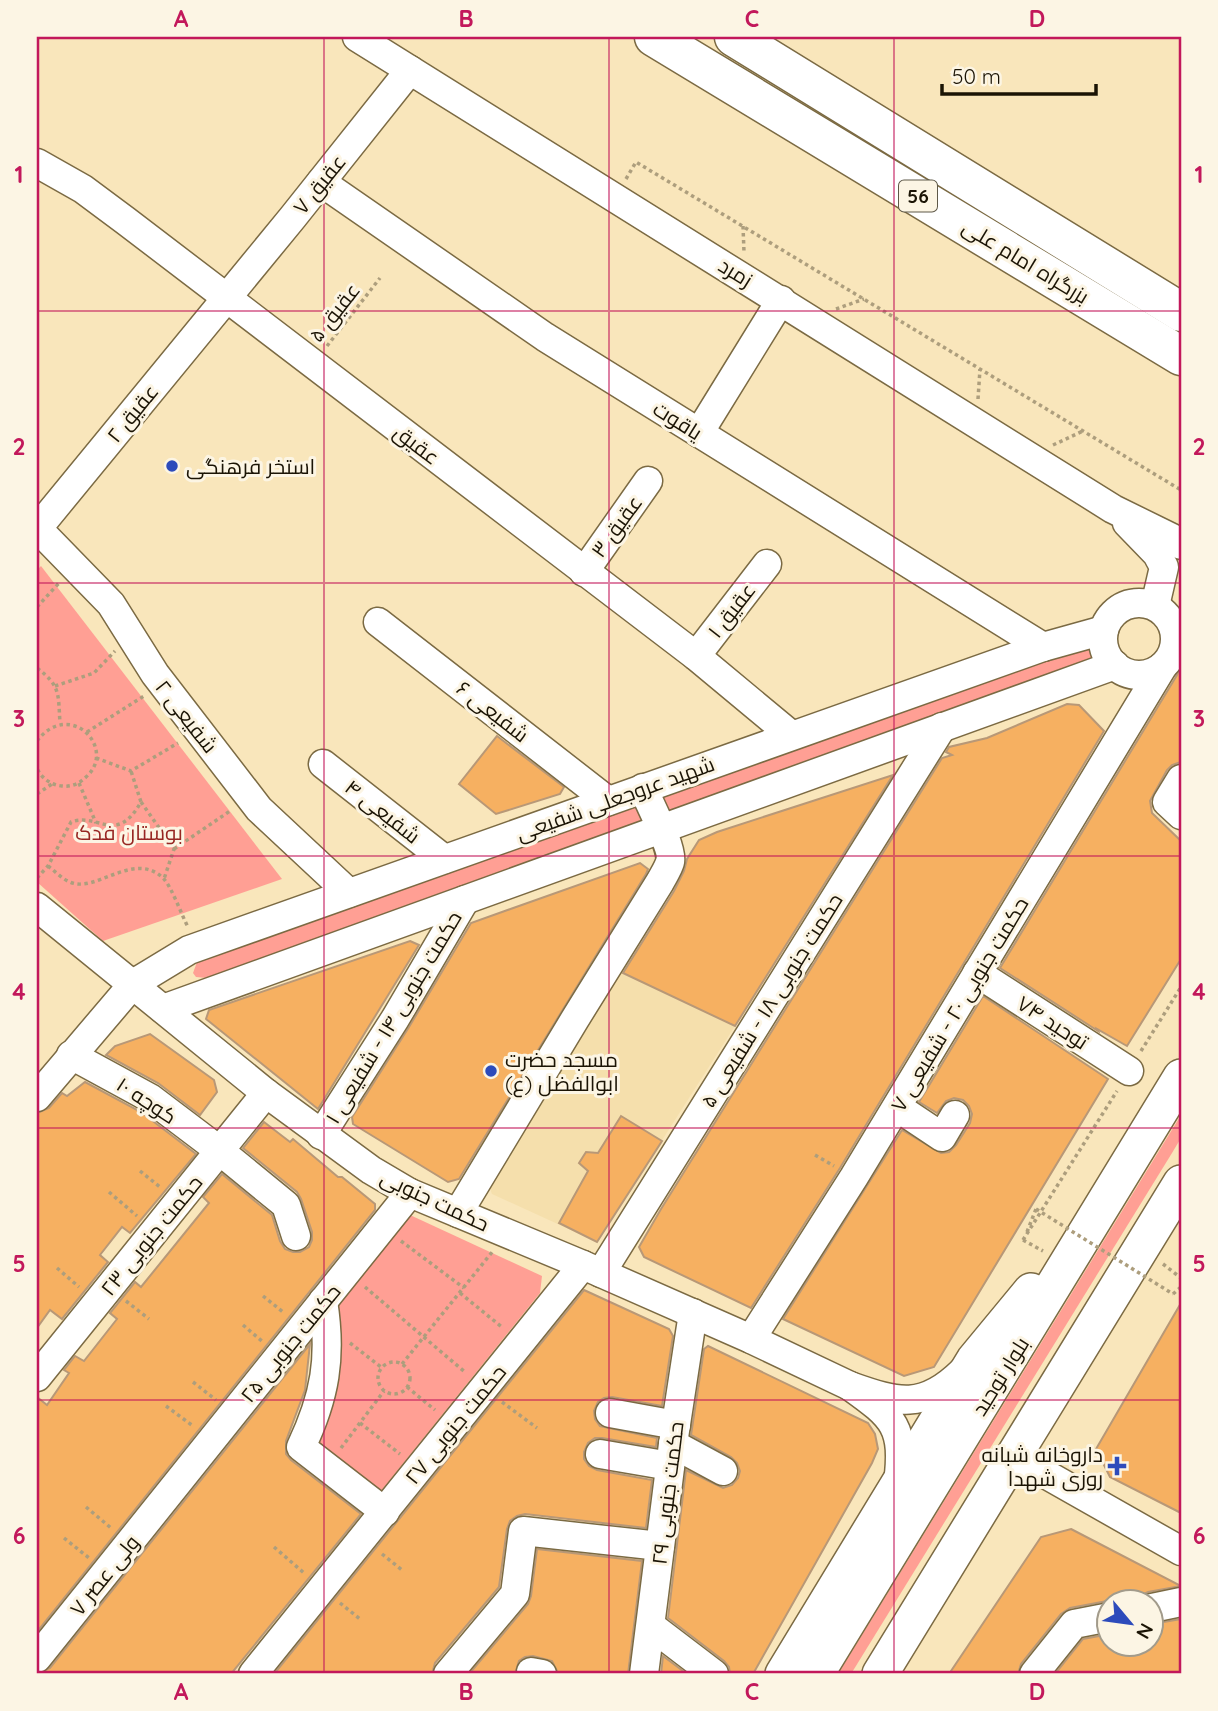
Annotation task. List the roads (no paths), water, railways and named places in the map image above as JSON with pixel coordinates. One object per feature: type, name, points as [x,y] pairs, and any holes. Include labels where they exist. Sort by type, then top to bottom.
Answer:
[{"type":"highway","name":"بزرگراه امام علی","points":[[654,37],[1181,356]]},
{"type":"highway","name":"بزرگراه امام علی","points":[[734,37],[1181,312]]},
{"type":"main road","points":[[1080,294],[1181,369]]},
{"type":"main road","name":"بلوار توحید","points":[[816,1674],[1181,1077]]},
{"type":"main road","points":[[880,1674],[1181,1183]]},
{"type":"main road","points":[[783,1674],[974,1360],[1110,1197]]},
{"type":"main road","points":[[906,1674],[1077,1394],[1152,1231]]},
{"type":"street","name":"زمرد","points":[[357,37],[1113,509],[1181,545]]},
{"type":"street","name":"عقیق ۷","points":[[226,298],[410,70]]},
{"type":"street","name":"عقیق","points":[[37,163],[83,189],[696,656],[791,735]]},
{"type":"street","name":"یاقوت","points":[[321,182],[545,337],[1043,647]]},
{"type":"street","name":"عقیق ۲","points":[[37,529],[226,298]]},
{"type":"street","points":[[699,433],[781,300]]},
{"type":"street","name":"عقیق ۳","points":[[584,572],[648,481]]},
{"type":"street","name":"زمرد","points":[[1113,509],[1161,560],[1170,617]]},
{"type":"street","name":"شفیعی ۲","points":[[37,529],[111,604],[163,685],[259,808],[349,893]]},
{"type":"street","name":"عقیق ۱","points":[[696,656],[767,564]]},
{"type":"street","points":[[1144,603],[1170,617],[1175,646],[1163,666],[1141,675],[1129,674],[1109,660],[1104,649],[1104,629],[1111,615],[1121,607],[1144,603]]},
{"type":"street","name":"شفیعی ۶","points":[[378,622],[608,801]]},
{"type":"street","name":"شهید عروجعلی شفیعی","points":[[37,1097],[133,984],[193,948],[791,735],[1043,647],[1104,629]]},
{"type":"street","points":[[163,1009],[1115,665]]},
{"type":"street","name":"حکمت جنوبی ۲۰ - شفیعی ۷","points":[[751,1339],[897,1107],[1163,666]]},
{"type":"street","name":"حکمت جنوبی ۱۸ - شفیعی ۵","points":[[592,1269],[942,727]]},
{"type":"street","name":"شفیعی ۴","points":[[323,764],[444,859]]},
{"type":"street","points":[[1181,779],[1167,802],[1181,815]]},
{"type":"street","points":[[458,1213],[671,860],[669,843],[660,829],[643,788]]},
{"type":"street","name":"حکمت جنوبی ۱۴ - شفیعی ۱","points":[[321,1135],[465,900]]},
{"type":"street","name":"حکمت جنوبی","points":[[37,907],[266,1093],[371,1170],[410,1193],[693,1313],[850,1386]]},
{"type":"street","points":[[193,948],[183,959],[180,973],[183,982],[209,992]]},
{"type":"street","name":"توحید ۷۴","points":[[977,973],[1129,1071]]},
{"type":"street","name":"کوچه ۱۰","points":[[71,1055],[150,1098],[220,1151],[286,1205],[296,1236]]},
{"type":"street","name":"حکمت جنوبی ۲۳","points":[[37,1377],[266,1093]]},
{"type":"street","points":[[897,1107],[942,1137],[955,1115]]},
{"type":"street","name":"حکمت جنوبی ۲۵","points":[[170,1493],[410,1193]]},
{"type":"street","name":"حکمت جنوبی ۲۷","points":[[253,1674],[521,1342],[592,1269]]},
{"type":"street","points":[[323,1301],[327,1324],[324,1392],[302,1447],[385,1512]]},
{"type":"street","name":"حکمت جنوبی ۲۹","points":[[644,1674],[693,1313]]},
{"type":"street","points":[[850,1386],[901,1401],[925,1397],[948,1386],[974,1360]]},
{"type":"street","points":[[850,1386],[891,1419],[899,1437],[902,1459],[898,1484]]},
{"type":"street","points":[[610,1413],[723,1471]]},
{"type":"street","points":[[600,1454],[673,1445]]},
{"type":"street","points":[[1033,1467],[1181,1551]]},
{"type":"street","name":"ولی عصر ۷","points":[[37,1658],[170,1493]]},
{"type":"street","points":[[447,1674],[515,1594],[523,1531],[660,1546]]},
{"type":"street","points":[[1034,1674],[1074,1624],[1096,1620]]},
{"type":"street","points":[[651,1626],[714,1674]]},
{"type":"place","name":"استخر فرهنگی","points":[[172,466]]},
{"type":"place","name":"مسجد حضرت ابوالفضل (ع)","points":[[491,1071]]},
{"type":"place","name":"داروخانه شبانه روزی شهدا","points":[[1117,1466]]},
{"type":"park label","name":"بوستان فدک","points":[[129,832]]}]
